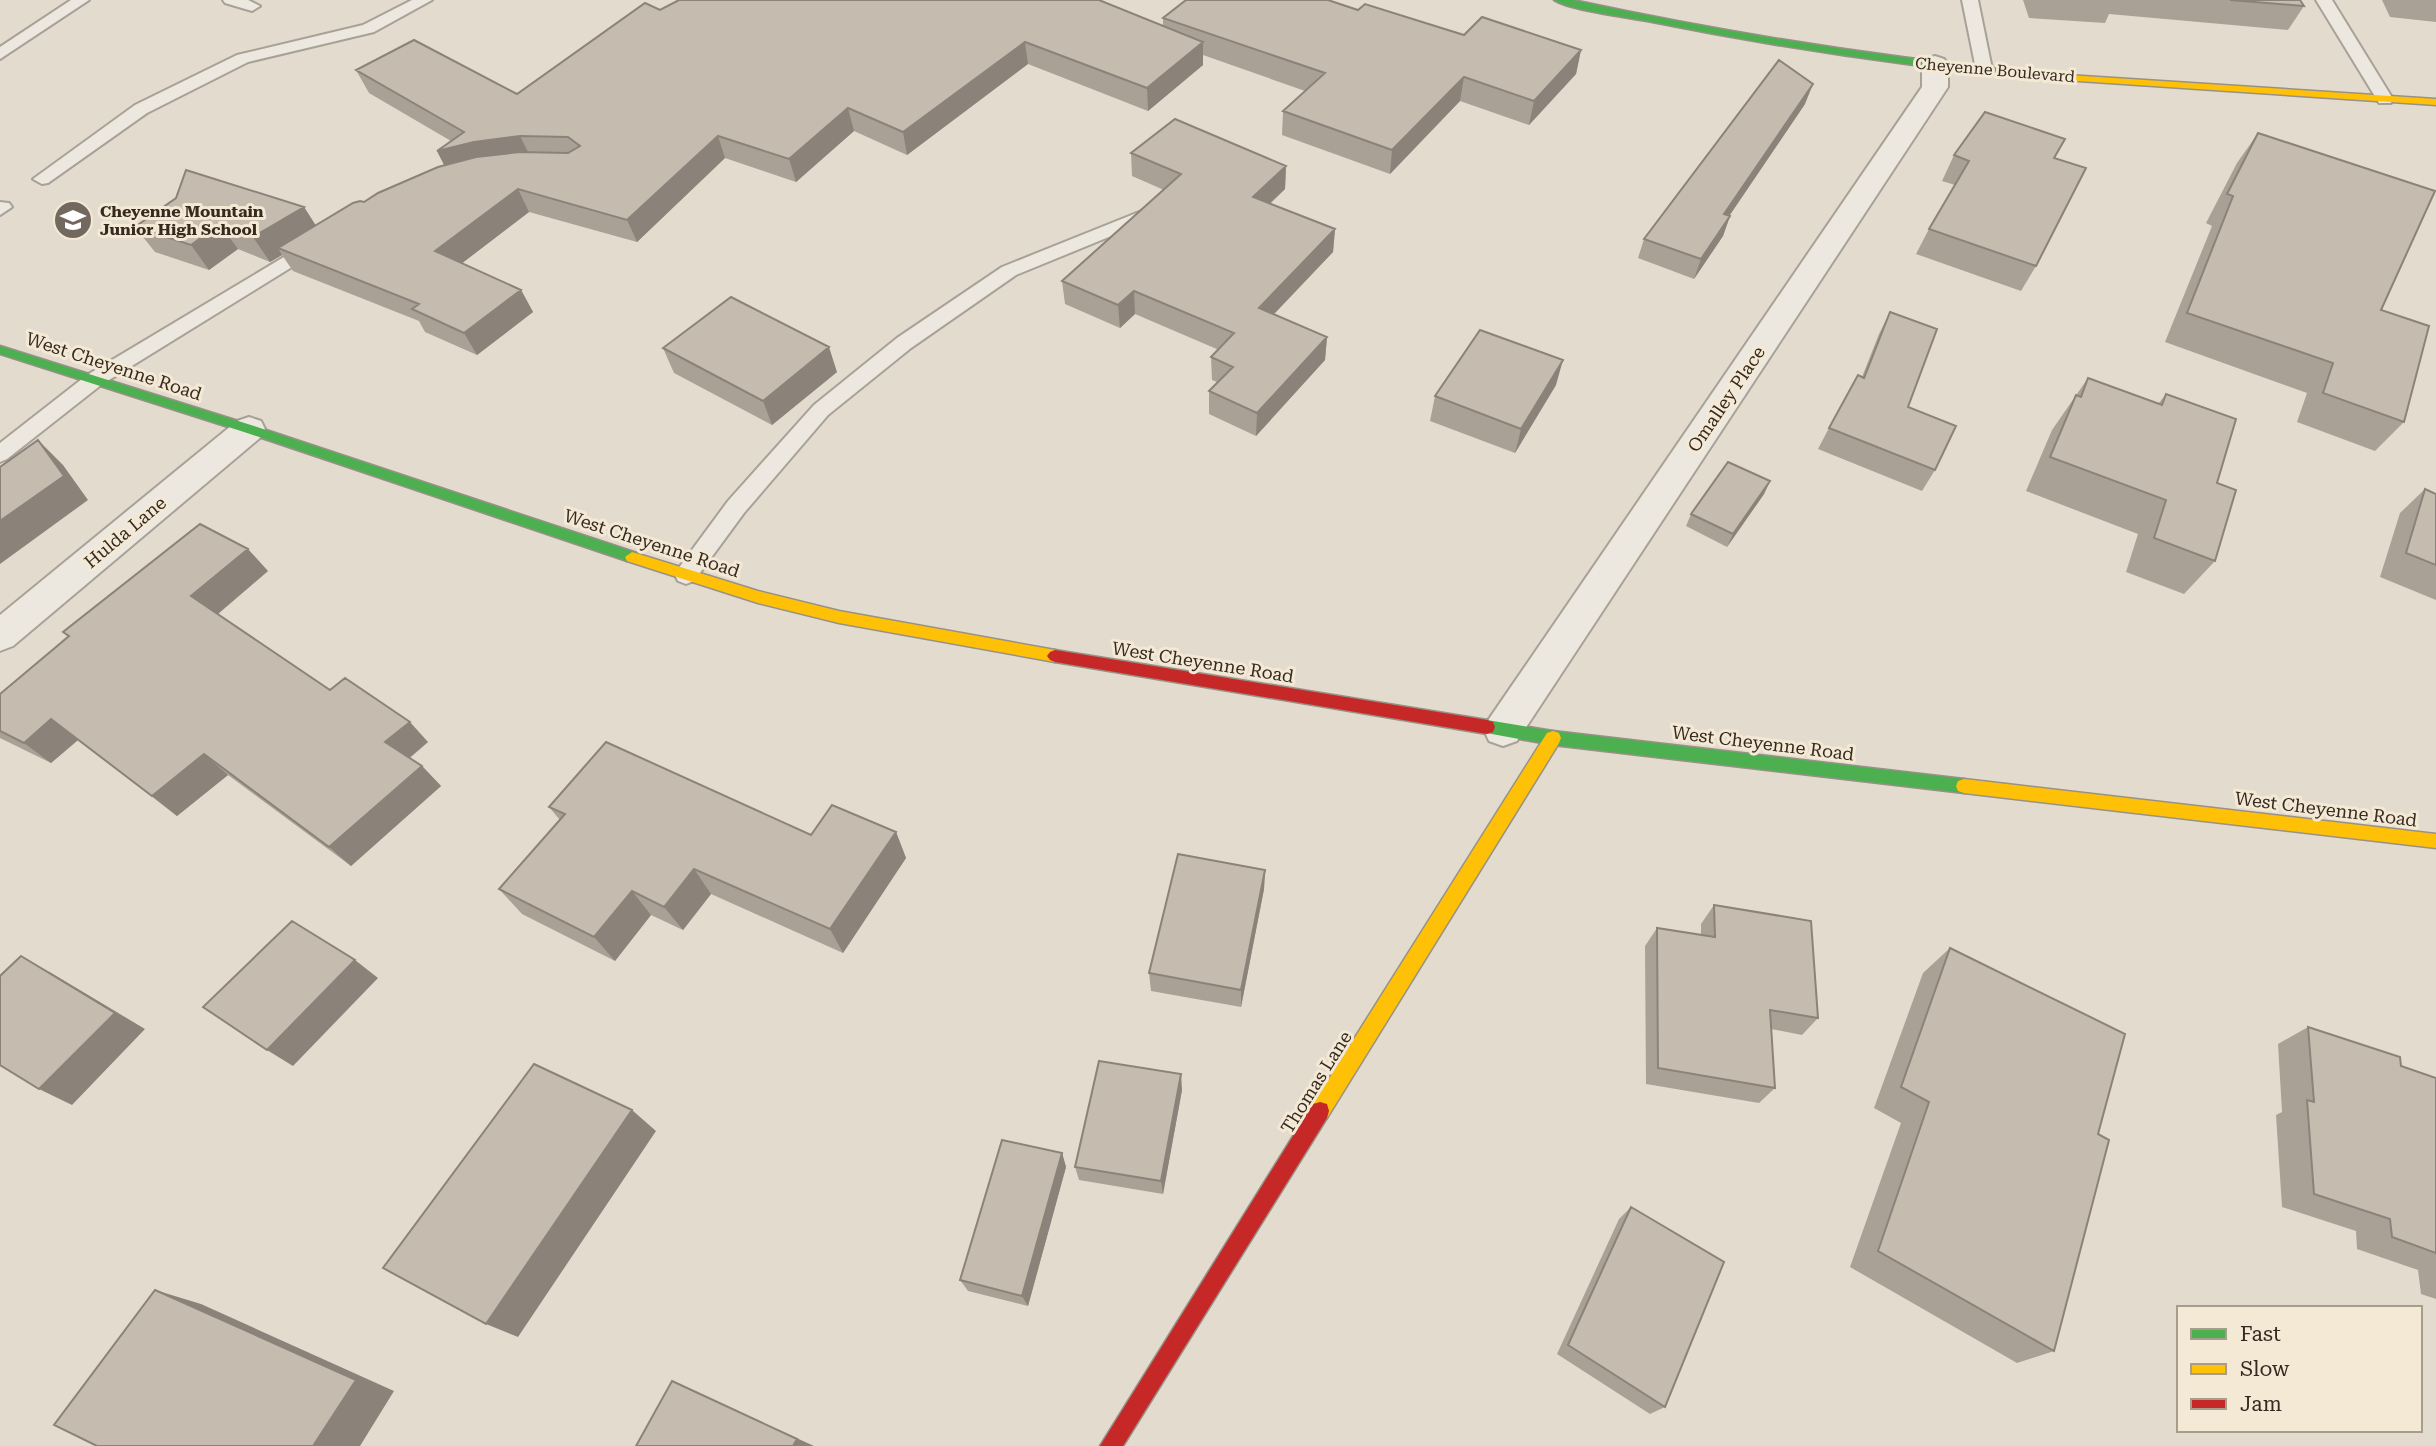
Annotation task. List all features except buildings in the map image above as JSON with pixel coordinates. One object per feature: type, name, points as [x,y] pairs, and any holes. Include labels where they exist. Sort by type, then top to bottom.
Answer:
[{"type":"main road","name":"Cheyenne Boulevard","points":[[1559,0],[1654,21],[1807,49],[1935,64],[2142,83],[2436,102]]},
{"type":"main road","name":"West Cheyenne Road","points":[[0,350],[249,429],[686,575],[758,597],[839,617],[1141,672],[1553,738],[2436,841]]},
{"type":"main road","name":"Thomas Lane","points":[[1111,1446],[1553,738]]},
{"type":"street","name":"Omalley Place","points":[[1503,730],[1935,87],[1935,64]]},
{"type":"street","name":"Hulda Lane","points":[[0,636],[249,429]]},
{"type":"lane","points":[[0,54],[81,0]]},
{"type":"lane","points":[[230,0],[252,6]]},
{"type":"lane","points":[[42,179],[141,109],[243,58],[368,29],[424,0]]},
{"type":"lane","points":[[1970,0],[1983,69]]},
{"type":"lane","points":[[2324,0],[2385,99]]},
{"type":"lane","points":[[686,575],[736,507],[821,410],[904,343],[1009,271],[1154,212]]},
{"type":"lane","points":[[0,454],[94,380],[331,234]]},
{"type":"traffic: fast","points":[[1559,0],[1804,47],[1927,65],[2052,77]]},
{"type":"traffic: fast","points":[[0,350],[249,429],[632,557]]},
{"type":"traffic: fast","points":[[1487,727],[1553,738],[1964,786]]},
{"type":"traffic: slow","points":[[2052,77],[2436,102]]},
{"type":"traffic: slow","points":[[632,557],[758,597],[839,617],[1055,656]]},
{"type":"traffic: slow","points":[[1320,1111],[1553,738]]},
{"type":"traffic: slow","points":[[1964,786],[2436,841]]},
{"type":"traffic: jam","points":[[1055,656],[1487,727]]},
{"type":"traffic: jam","points":[[1111,1446],[1320,1111]]},
{"type":"place","name":"Cheyenne Mountain Junior High School","points":[[73,220]]}]
